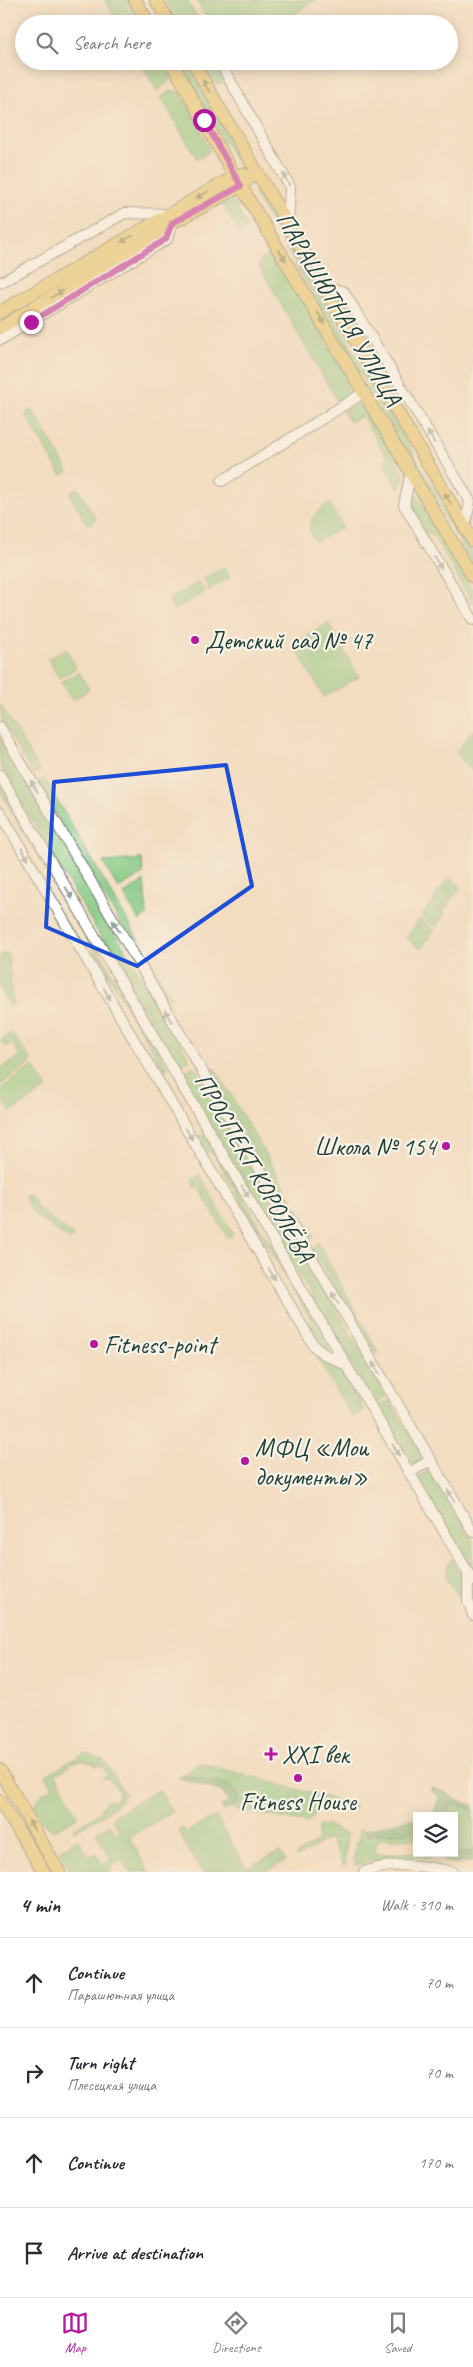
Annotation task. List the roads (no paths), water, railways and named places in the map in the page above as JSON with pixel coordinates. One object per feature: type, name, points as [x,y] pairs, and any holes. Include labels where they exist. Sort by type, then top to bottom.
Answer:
[{"type":"main road","points":[[136,0],[144,15]]},
{"type":"main road","points":[[156,0],[165,15]]},
{"type":"main road","name":"ПАРАШЮТНАЯ УЛИЦА","points":[[176,70],[238,181],[365,392],[473,577]]},
{"type":"main road","name":"ПАРАШЮТНАЯ УЛИЦА","points":[[197,70],[473,541]]},
{"type":"main road","points":[[0,312],[256,172]]},
{"type":"main road","points":[[0,328],[170,219]]},
{"type":"main road","points":[[0,1770],[59,1872]]},
{"type":"main road","points":[[0,1801],[44,1872]]},
{"type":"street","points":[[224,70],[290,187],[288,227]]},
{"type":"street","points":[[0,283],[125,213],[170,219],[166,239],[0,340]]},
{"type":"street","points":[[323,286],[344,292],[470,501],[465,527]]},
{"type":"street","points":[[222,481],[365,392]]},
{"type":"street","points":[[411,471],[404,505],[473,620]]},
{"type":"street","name":"ПРОСПЕКТ КОРОЛЁВА","points":[[0,728],[473,1532]]},
{"type":"street","name":"ПРОСПЕКТ КОРОЛЁВА","points":[[0,775],[344,1364],[471,1577]]},
{"type":"street","points":[[0,812],[314,1346],[322,1353],[344,1364]]},
{"type":"street","points":[[409,1473],[431,1460]]},
{"type":"street","points":[[471,1577],[468,1601],[473,1615]]},
{"type":"street","points":[[364,1872],[380,1867],[408,1864],[453,1872]]},
{"type":"place","name":"Детский сад № 47","points":[[195,640]]},
{"type":"place","name":"Школа № 154","points":[[446,1146]]},
{"type":"place","name":"Fitness-point","points":[[94,1344]]},
{"type":"place","name":"МФЦ «Мои документы»","points":[[245,1461]]},
{"type":"place","name":"XXI век","points":[[271,1754]]},
{"type":"place","name":"Fitness House","points":[[298,1778]]}]
